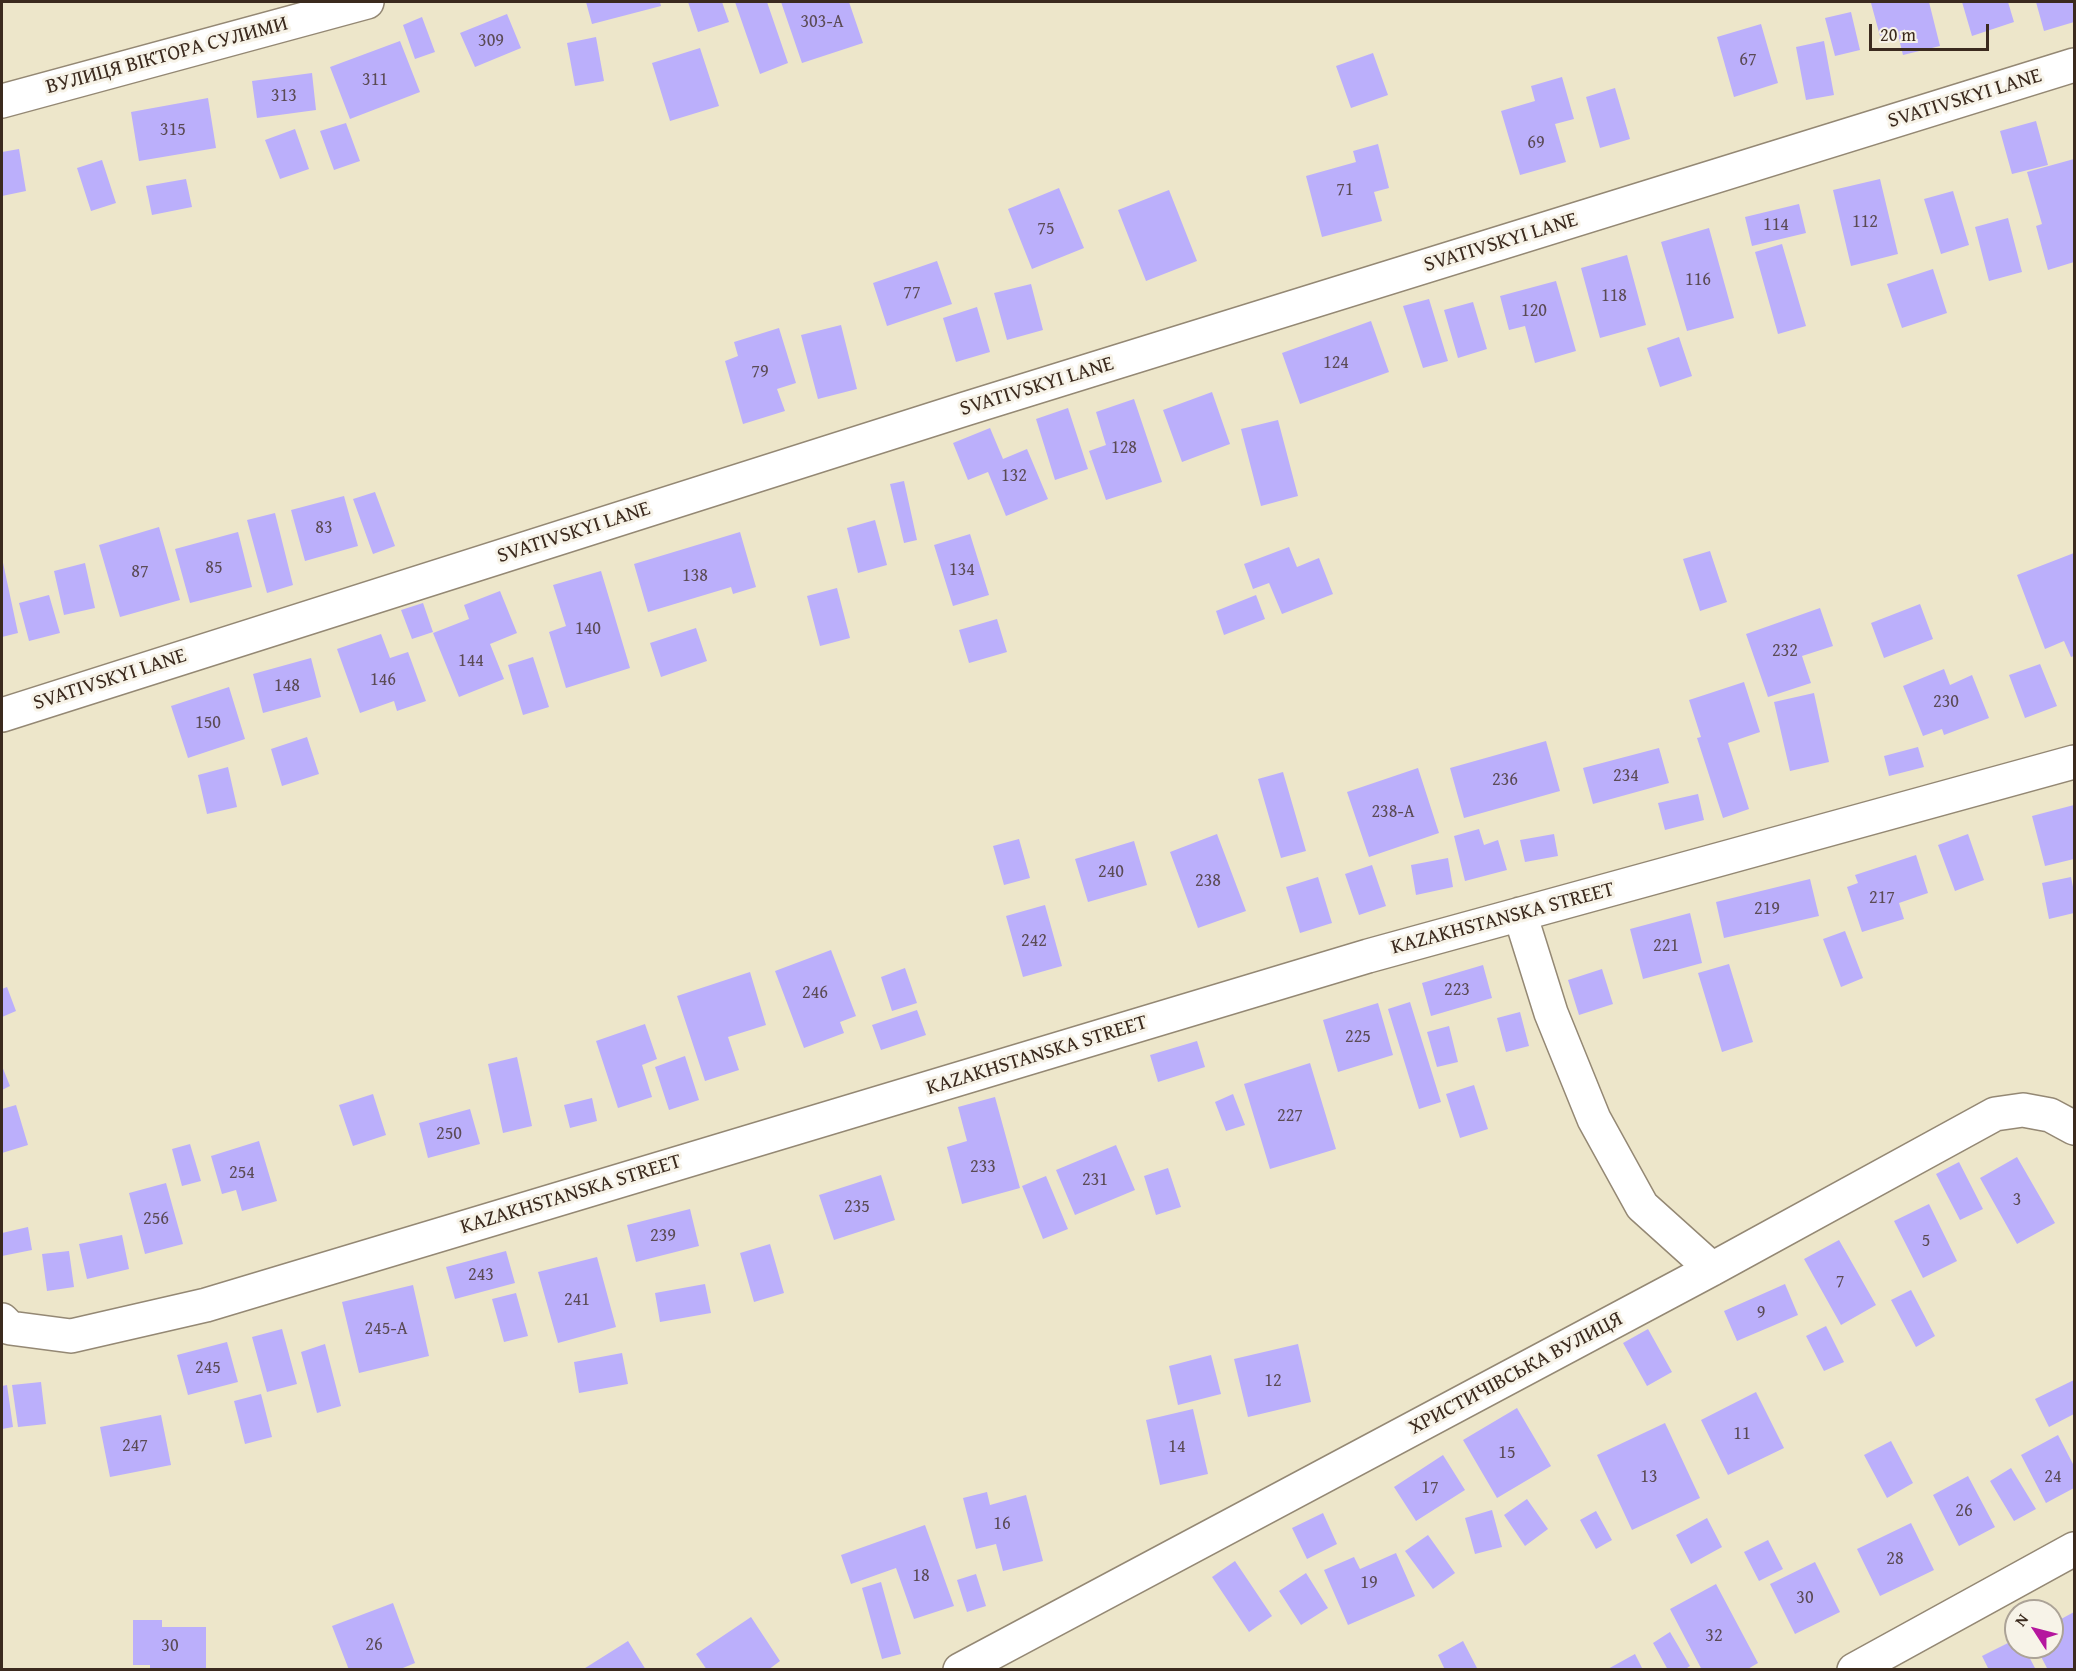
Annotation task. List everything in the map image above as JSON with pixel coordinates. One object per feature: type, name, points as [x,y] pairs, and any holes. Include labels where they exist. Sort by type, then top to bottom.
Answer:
[{"type":"street","name":"ВУЛИЦЯ ВІКТОРА СУЛИМИ","points":[[2,100],[367,2]]},
{"type":"street","name":"SVATIVSKYI LANE","points":[[2,715],[977,406],[2074,65]]},
{"type":"street","name":"KAZAKHSTANSKA STREET","points":[[2,1320],[10,1328],[71,1336],[206,1305],[1368,956],[2074,762]]},
{"type":"street","points":[[1520,914],[1551,1013],[1594,1119],[1642,1206],[1712,1269]]},
{"type":"street","name":"ХРИСТИЧІВСЬКА ВУЛИЦЯ","points":[[960,1670],[1712,1269],[1995,1114],[2023,1110],[2041,1113],[2050,1115],[2074,1128]]},
{"type":"street","points":[[1854,1670],[2074,1549]]},
{"type":"building","points":[[586,2],[660,2],[661,6],[592,24]]},
{"type":"building","points":[[688,2],[722,2],[729,22],[698,32]]},
{"type":"building","points":[[735,2],[767,2],[788,63],[760,74]]},
{"type":"building","points":[[781,2],[849,2],[863,43],[802,63]]},
{"type":"building","points":[[1929,2],[1940,46],[1903,55],[1897,31],[1880,36],[1871,3]]},
{"type":"building","points":[[1962,2],[2008,2],[2014,22],[1972,36]]},
{"type":"building","points":[[2036,2],[2074,2],[2074,22],[2044,31]]},
{"type":"building","points":[[1851,12],[1860,50],[1835,56],[1825,18]]},
{"type":"building","points":[[507,14],[521,48],[475,67],[460,33]]},
{"type":"building","points":[[422,17],[435,52],[415,59],[403,25]]},
{"type":"building","points":[[1761,24],[1778,83],[1734,97],[1717,37]]},
{"type":"building","points":[[596,37],[604,81],[575,86],[567,43]]},
{"type":"building","points":[[400,41],[420,92],[350,119],[330,67]]},
{"type":"building","points":[[1824,41],[1834,95],[1806,100],[1796,47]]},
{"type":"building","points":[[700,48],[719,106],[670,121],[652,63]]},
{"type":"building","points":[[1373,53],[1388,95],[1351,108],[1336,66]]},
{"type":"building","points":[[312,73],[316,110],[257,118],[252,81]]},
{"type":"building","points":[[1562,77],[1574,119],[1555,124],[1566,162],[1520,175],[1501,111],[1535,101],[1531,86]]},
{"type":"building","points":[[1615,88],[1630,139],[1600,148],[1586,97]]},
{"type":"building","points":[[208,98],[216,148],[139,161],[131,112]]},
{"type":"building","points":[[2036,121],[2048,165],[2012,174],[2000,131]]},
{"type":"building","points":[[346,123],[360,161],[334,170],[320,131]]},
{"type":"building","points":[[295,129],[309,169],[280,179],[265,140]]},
{"type":"building","points":[[1378,144],[1389,188],[1374,192],[1382,221],[1322,237],[1306,176],[1356,162],[1353,151]]},
{"type":"building","points":[[19,149],[26,191],[2,196],[2,152]]},
{"type":"building","points":[[2074,159],[2074,262],[2048,270],[2036,226],[2042,224],[2027,172]]},
{"type":"building","points":[[102,160],[116,203],[91,211],[77,168]]},
{"type":"building","points":[[186,179],[192,207],[152,215],[146,186]]},
{"type":"building","points":[[1880,179],[1898,254],[1851,266],[1833,190]]},
{"type":"building","points":[[1059,188],[1084,248],[1032,269],[1008,209]]},
{"type":"building","points":[[1169,190],[1197,261],[1146,281],[1118,210]]},
{"type":"building","points":[[1953,191],[1969,245],[1941,254],[1924,199]]},
{"type":"building","points":[[1799,204],[1806,233],[1752,246],[1745,217]]},
{"type":"building","points":[[2008,218],[2022,272],[1989,281],[1975,227]]},
{"type":"building","points":[[1709,228],[1734,318],[1687,331],[1661,242]]},
{"type":"building","points":[[1782,244],[1806,326],[1778,334],[1755,252]]},
{"type":"building","points":[[1627,255],[1646,325],[1600,338],[1581,268]]},
{"type":"building","points":[[937,261],[952,304],[887,326],[873,283]]},
{"type":"building","points":[[1933,269],[1947,313],[1902,328],[1887,284]]},
{"type":"building","points":[[1556,281],[1576,351],[1535,363],[1525,326],[1509,330],[1500,296]]},
{"type":"building","points":[[1031,284],[1043,330],[1007,340],[994,293]]},
{"type":"building","points":[[1429,299],[1448,361],[1423,368],[1403,306]]},
{"type":"building","points":[[1473,302],[1487,349],[1458,358],[1444,310]]},
{"type":"building","points":[[977,307],[990,352],[956,362],[943,318]]},
{"type":"building","points":[[1371,321],[1389,372],[1300,404],[1282,353]]},
{"type":"building","points":[[841,325],[857,389],[818,399],[801,335]]},
{"type":"building","points":[[779,328],[796,383],[777,389],[785,411],[743,424],[725,361],[738,356],[734,342]]},
{"type":"building","points":[[1679,337],[1692,376],[1660,387],[1647,348]]},
{"type":"building","points":[[1212,392],[1230,444],[1182,462],[1163,410]]},
{"type":"building","points":[[1134,399],[1162,482],[1106,500],[1089,451],[1106,445],[1096,412]]},
{"type":"building","points":[[1068,408],[1088,469],[1055,480],[1036,419]]},
{"type":"building","points":[[1278,420],[1298,496],[1261,506],[1241,429]]},
{"type":"building","points":[[990,428],[1003,459],[1027,449],[1048,499],[1006,516],[988,472],[968,480],[953,443]]},
{"type":"building","points":[[904,481],[917,540],[904,543],[890,484]]},
{"type":"building","points":[[375,492],[395,546],[373,554],[353,499]]},
{"type":"building","points":[[344,496],[358,546],[305,561],[291,510]]},
{"type":"building","points":[[275,513],[293,585],[267,593],[247,520]]},
{"type":"building","points":[[875,520],[887,565],[858,573],[847,528]]},
{"type":"building","points":[[159,527],[180,600],[120,617],[99,545]]},
{"type":"building","points":[[238,532],[252,587],[190,603],[175,549]]},
{"type":"building","points":[[740,532],[756,587],[733,594],[731,587],[648,612],[634,564]]},
{"type":"building","points":[[970,534],[989,595],[953,606],[934,545]]},
{"type":"building","points":[[1289,547],[1297,567],[1319,558],[1333,594],[1282,614],[1269,583],[1253,589],[1244,564]]},
{"type":"building","points":[[1710,551],[1727,602],[1700,611],[1683,559]]},
{"type":"building","points":[[2074,553],[2074,656],[2071,657],[2064,641],[2045,649],[2017,575]]},
{"type":"building","points":[[2,558],[18,633],[2,637]]},
{"type":"building","points":[[85,563],[95,608],[64,615],[54,571]]},
{"type":"building","points":[[601,571],[630,668],[566,688],[549,632],[566,626],[553,585]]},
{"type":"building","points":[[837,588],[850,638],[820,646],[807,596]]},
{"type":"building","points":[[500,591],[517,633],[490,644],[504,679],[459,697],[433,633],[469,619],[464,605]]},
{"type":"building","points":[[49,595],[60,633],[29,641],[19,603]]},
{"type":"building","points":[[1256,595],[1265,619],[1224,635],[1216,611]]},
{"type":"building","points":[[423,603],[433,632],[412,639],[401,610]]},
{"type":"building","points":[[1920,604],[1933,639],[1884,658],[1871,623]]},
{"type":"building","points":[[1820,608],[1833,646],[1802,656],[1811,683],[1768,697],[1746,634]]},
{"type":"building","points":[[997,619],[1007,652],[969,663],[959,630]]},
{"type":"building","points":[[696,628],[707,661],[661,677],[650,643]]},
{"type":"building","points":[[381,634],[390,658],[408,652],[426,701],[397,711],[394,701],[360,713],[337,649]]},
{"type":"building","points":[[533,657],[549,707],[523,715],[508,665]]},
{"type":"building","points":[[311,658],[321,697],[263,713],[253,674]]},
{"type":"building","points":[[2040,664],[2057,706],[2025,718],[2009,675]]},
{"type":"building","points":[[1944,669],[1950,685],[1972,675],[1989,718],[1944,735],[1942,729],[1923,736],[1903,686]]},
{"type":"building","points":[[1744,682],[1760,732],[1728,743],[1749,809],[1723,818],[1697,738],[1701,737],[1689,700]]},
{"type":"building","points":[[229,687],[245,739],[188,758],[171,706]]},
{"type":"building","points":[[1814,693],[1829,762],[1790,771],[1774,702]]},
{"type":"building","points":[[307,737],[319,774],[282,786],[271,749]]},
{"type":"building","points":[[1546,741],[1560,791],[1464,818],[1450,768]]},
{"type":"building","points":[[1918,747],[1924,767],[1889,776],[1884,756]]},
{"type":"building","points":[[1659,748],[1669,783],[1593,804],[1583,768]]},
{"type":"building","points":[[228,767],[237,807],[207,814],[198,775]]},
{"type":"building","points":[[1418,768],[1439,833],[1369,857],[1347,792]]},
{"type":"building","points":[[1283,772],[1306,851],[1281,858],[1258,779]]},
{"type":"building","points":[[1698,794],[1704,820],[1665,830],[1658,803]]},
{"type":"building","points":[[2074,805],[2074,859],[2045,866],[2032,816]]},
{"type":"building","points":[[1479,829],[1484,845],[1498,840],[1507,870],[1465,881],[1454,836]]},
{"type":"building","points":[[1217,834],[1246,911],[1198,928],[1170,852]]},
{"type":"building","points":[[1554,834],[1558,856],[1525,862],[1520,840]]},
{"type":"building","points":[[1968,834],[1984,880],[1955,891],[1938,845]]},
{"type":"building","points":[[1019,839],[1030,878],[1004,885],[993,846]]},
{"type":"building","points":[[1134,841],[1147,885],[1088,902],[1075,859]]},
{"type":"building","points":[[1916,855],[1928,893],[1899,903],[1904,919],[1862,932],[1847,887],[1858,883],[1855,875]]},
{"type":"building","points":[[1448,858],[1453,887],[1416,895],[1411,865]]},
{"type":"building","points":[[1372,865],[1386,906],[1359,915],[1345,874]]},
{"type":"building","points":[[1318,877],[1332,923],[1300,933],[1286,887]]},
{"type":"building","points":[[2071,877],[2074,913],[2049,919],[2042,883]]},
{"type":"building","points":[[1810,879],[1819,916],[1724,938],[1716,902]]},
{"type":"building","points":[[1045,905],[1062,966],[1023,977],[1006,916]]},
{"type":"building","points":[[1690,913],[1702,963],[1643,979],[1630,929]]},
{"type":"building","points":[[1845,931],[1863,978],[1841,987],[1823,939]]},
{"type":"building","points":[[831,950],[856,1016],[840,1022],[844,1033],[804,1048],[775,971]]},
{"type":"building","points":[[1729,964],[1753,1042],[1722,1052],[1698,973]]},
{"type":"building","points":[[1483,965],[1492,998],[1431,1016],[1422,983]]},
{"type":"building","points":[[905,968],[917,1003],[892,1011],[881,977]]},
{"type":"building","points":[[1602,969],[1613,1004],[1579,1015],[1568,980]]},
{"type":"building","points":[[750,972],[766,1025],[728,1037],[739,1070],[705,1081],[677,996]]},
{"type":"building","points":[[7,987],[16,1011],[2,1017],[2,989]]},
{"type":"building","points":[[1410,1002],[1441,1102],[1419,1109],[1388,1009]]},
{"type":"building","points":[[1378,1003],[1393,1055],[1338,1072],[1323,1020]]},
{"type":"building","points":[[917,1010],[926,1035],[881,1050],[872,1025]]},
{"type":"building","points":[[1520,1012],[1529,1046],[1506,1052],[1497,1018]]},
{"type":"building","points":[[645,1024],[657,1059],[642,1065],[652,1097],[618,1108],[596,1041]]},
{"type":"building","points":[[1449,1026],[1458,1062],[1437,1067],[1427,1032]]},
{"type":"building","points":[[1197,1041],[1205,1067],[1158,1082],[1150,1055]]},
{"type":"building","points":[[685,1056],[699,1100],[669,1110],[655,1067]]},
{"type":"building","points":[[517,1057],[532,1126],[503,1133],[488,1064]]},
{"type":"building","points":[[1310,1063],[1336,1149],[1270,1169],[1244,1084]]},
{"type":"building","points":[[2,1066],[10,1086],[2,1090]]},
{"type":"building","points":[[1474,1085],[1488,1129],[1460,1138],[1446,1094]]},
{"type":"building","points":[[373,1094],[386,1135],[353,1146],[339,1105]]},
{"type":"building","points":[[1233,1094],[1245,1125],[1226,1131],[1215,1102]]},
{"type":"building","points":[[995,1097],[1020,1188],[962,1204],[947,1147],[967,1141],[958,1107]]},
{"type":"building","points":[[592,1098],[597,1121],[570,1128],[564,1105]]},
{"type":"building","points":[[16,1105],[28,1145],[2,1153],[2,1109]]},
{"type":"building","points":[[470,1109],[480,1144],[428,1158],[419,1123]]},
{"type":"building","points":[[259,1141],[277,1201],[242,1211],[236,1190],[222,1194],[211,1156]]},
{"type":"building","points":[[190,1144],[201,1181],[182,1186],[172,1149]]},
{"type":"building","points":[[1116,1145],[1135,1190],[1075,1215],[1056,1170]]},
{"type":"building","points":[[2017,1157],[2055,1223],[2017,1244],[1980,1178]]},
{"type":"building","points":[[1959,1162],[1983,1209],[1960,1220],[1936,1174]]},
{"type":"building","points":[[1168,1168],[1181,1207],[1156,1215],[1144,1176]]},
{"type":"building","points":[[881,1175],[895,1220],[834,1240],[819,1195]]},
{"type":"building","points":[[1046,1176],[1068,1229],[1043,1239],[1022,1186]]},
{"type":"building","points":[[166,1183],[183,1244],[145,1254],[129,1193]]},
{"type":"building","points":[[1929,1204],[1957,1261],[1923,1278],[1894,1221]]},
{"type":"building","points":[[690,1209],[699,1246],[636,1262],[627,1225]]},
{"type":"building","points":[[28,1227],[32,1250],[2,1256],[2,1233]]},
{"type":"building","points":[[122,1235],[129,1269],[87,1279],[79,1244]]},
{"type":"building","points":[[1839,1240],[1876,1305],[1841,1325],[1804,1259]]},
{"type":"building","points":[[770,1244],[784,1293],[754,1302],[740,1253]]},
{"type":"building","points":[[69,1251],[74,1287],[47,1291],[42,1254]]},
{"type":"building","points":[[506,1251],[515,1283],[455,1299],[446,1267]]},
{"type":"building","points":[[597,1257],[616,1327],[558,1343],[538,1272]]},
{"type":"building","points":[[705,1284],[711,1313],[660,1322],[655,1293]]},
{"type":"building","points":[[1785,1284],[1798,1315],[1737,1341],[1724,1311]]},
{"type":"building","points":[[413,1285],[429,1356],[359,1373],[342,1302]]},
{"type":"building","points":[[1911,1290],[1935,1336],[1916,1347],[1891,1300]]},
{"type":"building","points":[[516,1293],[528,1336],[504,1342],[492,1299]]},
{"type":"building","points":[[1826,1326],[1844,1362],[1824,1371],[1806,1336]]},
{"type":"building","points":[[282,1329],[297,1384],[267,1392],[252,1337]]},
{"type":"building","points":[[1648,1329],[1672,1372],[1647,1386],[1623,1343]]},
{"type":"building","points":[[227,1342],[238,1382],[188,1395],[177,1355]]},
{"type":"building","points":[[325,1344],[341,1406],[317,1413],[301,1352]]},
{"type":"building","points":[[1298,1344],[1311,1402],[1248,1417],[1234,1359]]},
{"type":"building","points":[[622,1353],[628,1384],[579,1393],[574,1362]]},
{"type":"building","points":[[1211,1355],[1221,1394],[1178,1405],[1169,1366]]},
{"type":"building","points":[[2074,1380],[2074,1414],[2049,1427],[2035,1399]]},
{"type":"building","points":[[41,1382],[46,1424],[18,1427],[12,1385]]},
{"type":"building","points":[[7,1385],[13,1427],[2,1429],[2,1386]]},
{"type":"building","points":[[1756,1392],[1784,1448],[1728,1475],[1701,1420]]},
{"type":"building","points":[[261,1394],[272,1437],[245,1444],[234,1401]]},
{"type":"building","points":[[1517,1408],[1551,1466],[1497,1498],[1463,1440]]},
{"type":"building","points":[[1193,1409],[1208,1474],[1160,1485],[1146,1420]]},
{"type":"building","points":[[161,1415],[171,1465],[110,1477],[100,1427]]},
{"type":"building","points":[[1665,1423],[1700,1498],[1632,1530],[1597,1455]]},
{"type":"building","points":[[2058,1435],[2074,1466],[2074,1488],[2046,1503],[2021,1455]]},
{"type":"building","points":[[1891,1441],[1913,1483],[1887,1498],[1864,1455]]},
{"type":"building","points":[[1443,1455],[1465,1490],[1416,1521],[1394,1487]]},
{"type":"building","points":[[2011,1468],[2036,1509],[2014,1521],[1990,1481]]},
{"type":"building","points":[[1968,1476],[1995,1527],[1959,1546],[1933,1495]]},
{"type":"building","points":[[987,1492],[990,1505],[1026,1495],[1043,1561],[1003,1571],[996,1544],[976,1549],[963,1498]]},
{"type":"building","points":[[1527,1499],[1548,1529],[1525,1546],[1504,1515]]},
{"type":"building","points":[[1492,1510],[1502,1547],[1475,1554],[1465,1518]]},
{"type":"building","points":[[1596,1511],[1612,1540],[1596,1549],[1580,1520]]},
{"type":"building","points":[[1323,1513],[1337,1544],[1307,1559],[1292,1528]]},
{"type":"building","points":[[1707,1518],[1722,1547],[1691,1564],[1676,1535]]},
{"type":"building","points":[[1911,1523],[1934,1570],[1880,1596],[1857,1549]]},
{"type":"building","points":[[925,1525],[954,1606],[914,1619],[896,1568],[851,1584],[841,1555]]},
{"type":"building","points":[[1428,1535],[1455,1573],[1433,1589],[1405,1551]]},
{"type":"building","points":[[1768,1540],[1783,1569],[1759,1581],[1744,1552]]},
{"type":"building","points":[[1396,1553],[1415,1596],[1348,1625],[1324,1570],[1354,1557],[1360,1569]]},
{"type":"building","points":[[1235,1561],[1272,1616],[1249,1632],[1212,1577]]},
{"type":"building","points":[[1815,1562],[1840,1612],[1795,1634],[1770,1584]]},
{"type":"building","points":[[1306,1573],[1328,1608],[1301,1625],[1279,1591]]},
{"type":"building","points":[[976,1574],[986,1606],[967,1612],[957,1580]]},
{"type":"building","points":[[881,1582],[901,1654],[882,1659],[862,1588]]},
{"type":"building","points":[[1716,1584],[1758,1663],[1746,1670],[1702,1670],[1670,1609]]},
{"type":"building","points":[[393,1603],[415,1663],[398,1670],[349,1670],[332,1626]]},
{"type":"building","points":[[2074,1612],[2074,1669],[2048,1670],[2042,1659],[2064,1659],[2064,1617]]},
{"type":"building","points":[[751,1617],[780,1661],[768,1670],[707,1670],[696,1654]]},
{"type":"building","points":[[133,1620],[162,1620],[162,1627],[206,1627],[206,1670],[150,1670],[150,1665],[133,1665]]},
{"type":"building","points":[[1670,1632],[1690,1666],[1684,1670],[1668,1670],[1653,1643]]},
{"type":"building","points":[[628,1641],[646,1670],[582,1670]]},
{"type":"building","points":[[1463,1641],[1478,1670],[1445,1670],[1438,1655]]},
{"type":"building","points":[[2004,1645],[2004,1659],[2030,1659],[2036,1670],[1989,1670],[1982,1656]]},
{"type":"building","points":[[1635,1654],[1643,1670],[1606,1670]]}]
